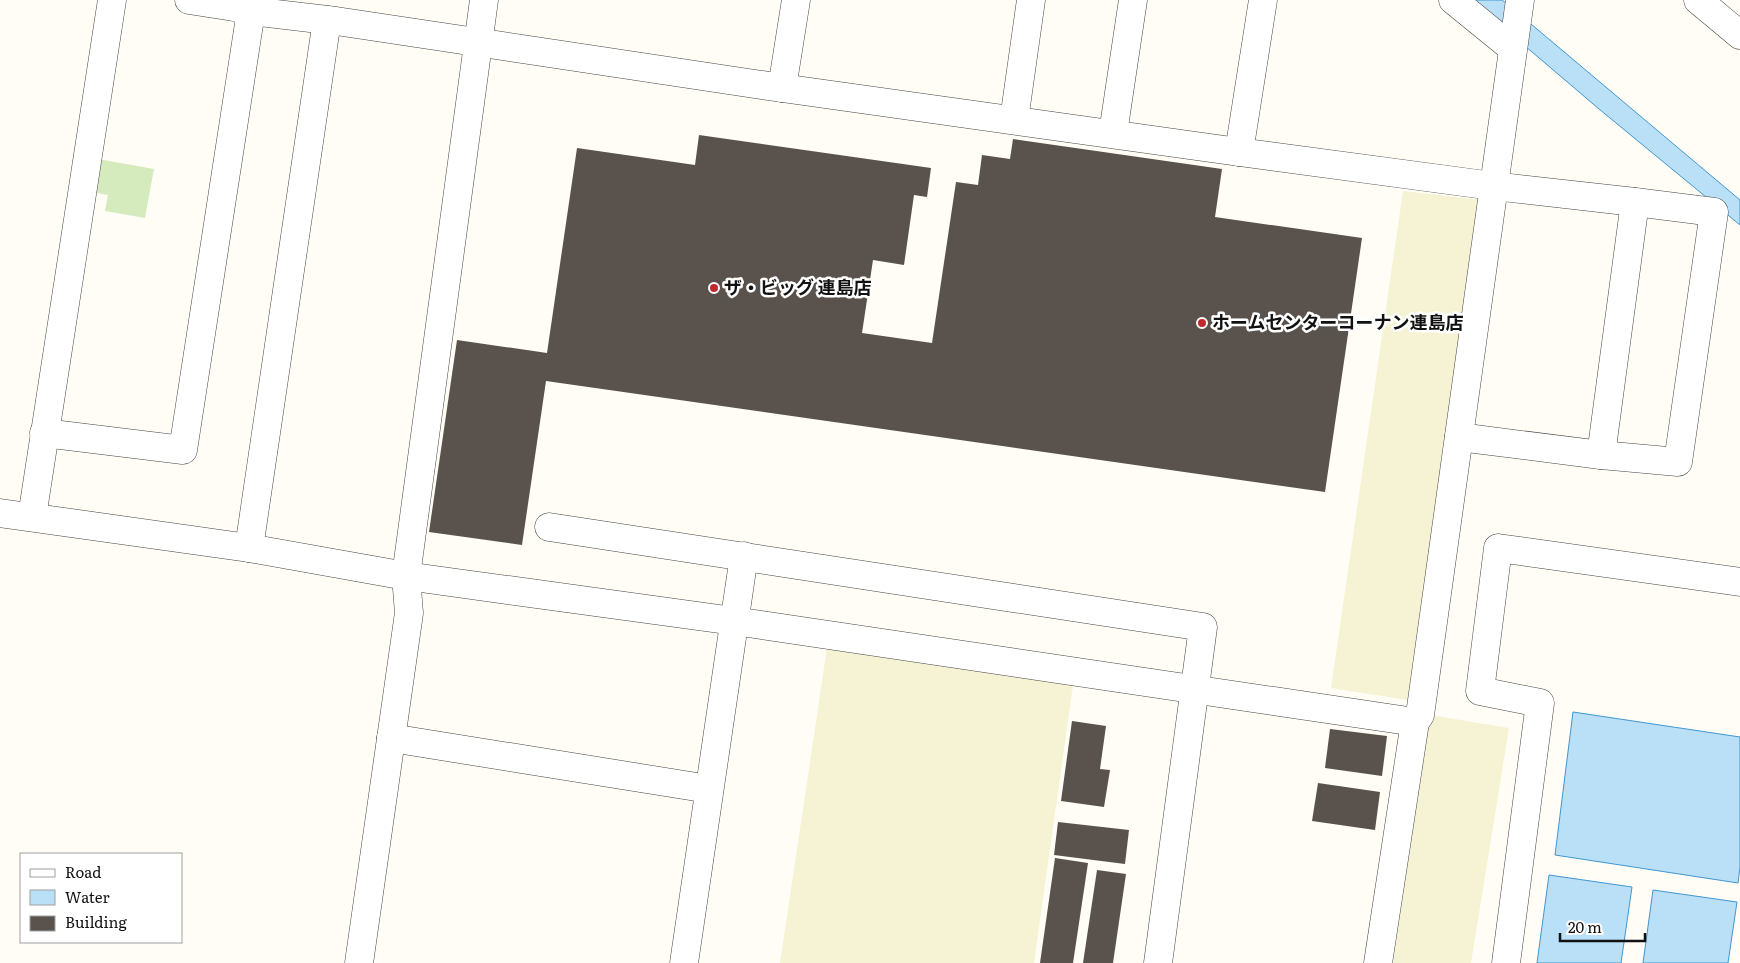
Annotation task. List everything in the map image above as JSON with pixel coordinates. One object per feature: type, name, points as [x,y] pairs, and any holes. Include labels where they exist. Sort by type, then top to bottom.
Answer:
[{"type":"street","points":[[32,517],[112,0]]},
{"type":"street","points":[[189,0],[334,14],[478,41],[782,88],[1493,186],[1714,212],[1678,462],[1601,455],[1459,437]]},
{"type":"street","points":[[359,963],[409,613],[406,576],[484,0]]},
{"type":"street","points":[[782,88],[796,0]]},
{"type":"street","points":[[1014,120],[1031,0]]},
{"type":"street","points":[[1113,133],[1133,0]]},
{"type":"street","points":[[1239,152],[1263,0]]},
{"type":"street","points":[[1453,0],[1512,44]]},
{"type":"street","points":[[1698,0],[1740,35]]},
{"type":"street","points":[[44,433],[183,450],[240,6]]},
{"type":"street","points":[[1378,963],[1416,722],[1420,715],[1512,44],[1519,6]]},
{"type":"street","points":[[249,548],[334,14]]},
{"type":"street","points":[[1601,455],[1635,202]]},
{"type":"street","points":[[0,512],[249,548],[406,576],[734,621],[1416,722]]},
{"type":"street","points":[[549,527],[1203,627],[1158,963]]},
{"type":"street","points":[[1506,963],[1540,703],[1480,691],[1498,548],[1740,582]]},
{"type":"street","points":[[684,963],[744,556]]},
{"type":"street","points":[[391,738],[709,789]]},
{"type":"shaded area","points":[[1403,191],[1483,200],[1414,701],[1331,688]]},
{"type":"shaded area","points":[[828,641],[1074,678],[1034,963],[780,963]]},
{"type":"shaded area","points":[[1430,715],[1509,728],[1471,963],[1393,963]]},
{"type":"green space","points":[[98,159],[154,169],[145,218],[105,211],[108,195],[91,192]]},
{"type":"water","points":[[1471,0],[1502,0],[1506,3],[1740,200],[1740,225],[1599,109]]},
{"type":"water","points":[[1573,712],[1740,737],[1740,867],[1738,883],[1555,855]]},
{"type":"water","points":[[1549,875],[1632,887],[1621,963],[1537,963]]},
{"type":"water","points":[[1653,890],[1737,902],[1728,963],[1643,963]]},
{"type":"building","points":[[699,135],[931,168],[927,197],[914,195],[904,265],[873,260],[862,333],[932,343],[956,182],[978,185],[982,155],[1010,159],[1013,139],[1222,169],[1215,217],[1362,238],[1325,492],[546,381],[522,545],[429,532],[457,340],[547,353],[577,148],[695,165]]},
{"type":"building","points":[[1072,721],[1106,726],[1100,769],[1110,770],[1104,807],[1061,801]]},
{"type":"building","points":[[1330,729],[1387,736],[1382,776],[1325,768]]},
{"type":"building","points":[[1318,783],[1380,792],[1375,830],[1312,821]]},
{"type":"building","points":[[1058,822],[1129,830],[1125,864],[1054,855]]},
{"type":"building","points":[[1055,858],[1088,863],[1073,963],[1040,963]]},
{"type":"building","points":[[1097,870],[1126,874],[1113,963],[1083,963]]},
{"type":"place","name":"ザ・ビッグ 連島店","points":[[714,288]]},
{"type":"place","name":"ホームセンターコーナン連島店","points":[[1202,323]]}]
